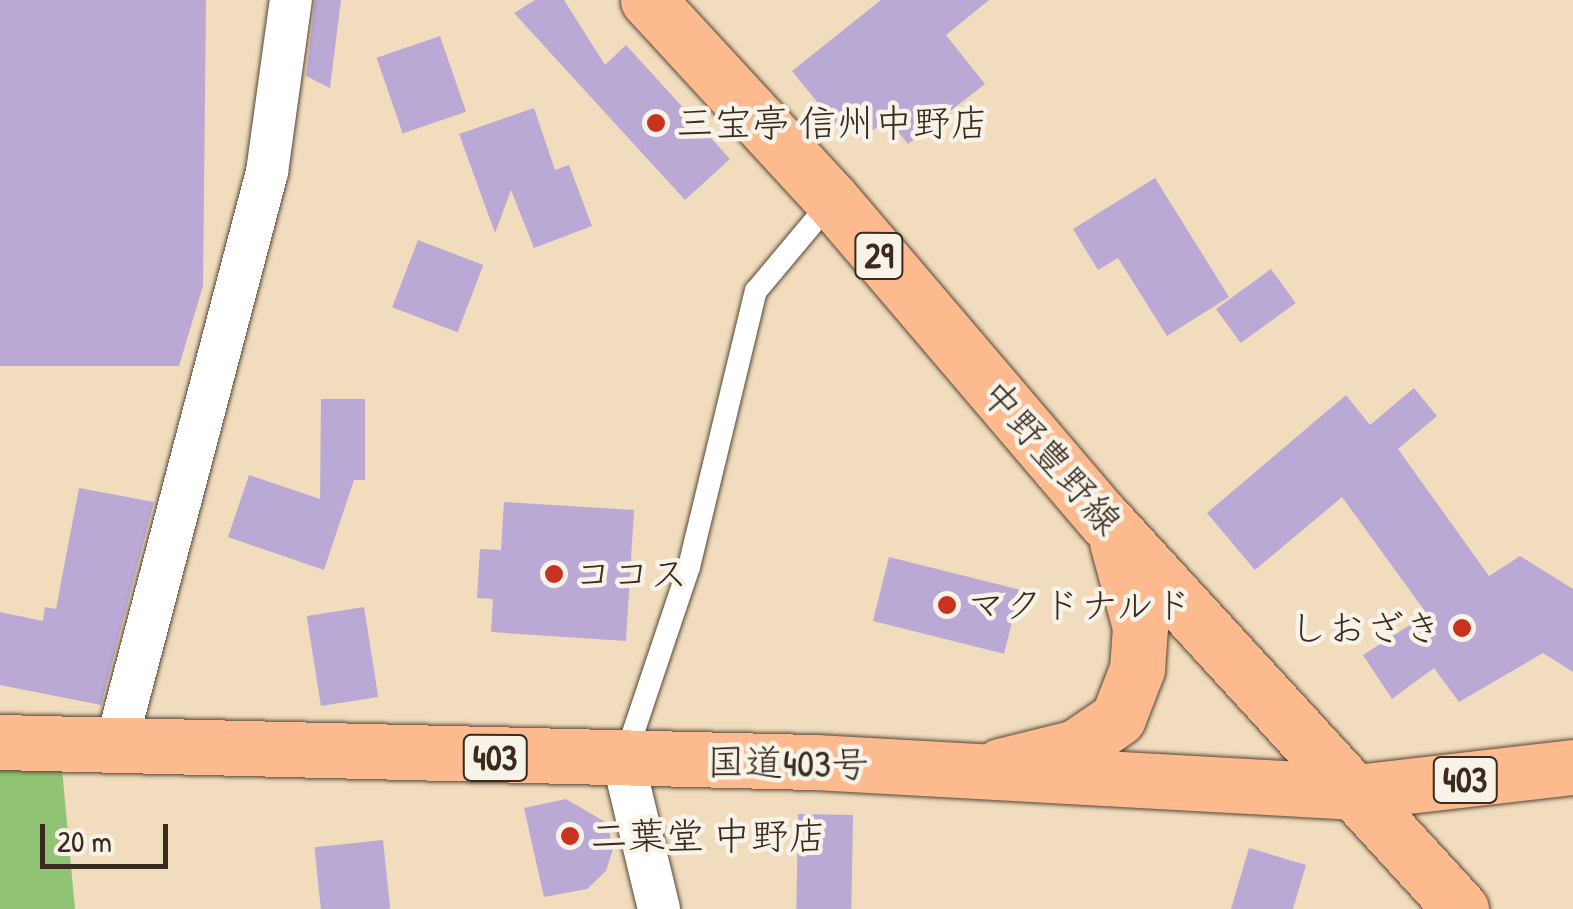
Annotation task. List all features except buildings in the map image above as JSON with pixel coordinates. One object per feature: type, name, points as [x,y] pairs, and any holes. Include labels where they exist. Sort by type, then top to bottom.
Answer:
[{"type":"main road","name":"中野豊野線","points":[[648,0],[832,200],[1102,518],[1460,909]]},
{"type":"main road","points":[[990,768],[1043,758],[1100,735],[1130,695],[1138,669],[1137,608],[1126,558],[1102,518]]},
{"type":"main road","name":"国道403号","points":[[0,742],[990,768],[1356,792],[1573,767]]},
{"type":"street","points":[[116,745],[266,172],[290,0]]},
{"type":"street","points":[[624,760],[660,909]]},
{"type":"lane","points":[[624,760],[689,567],[756,292],[832,200]]},
{"type":"green space","points":[[0,768],[62,769],[75,909],[0,909]]},
{"type":"place","name":"三宝亭 信州中野店","points":[[656,123]]},
{"type":"place","name":"ココス","points":[[554,574]]},
{"type":"place","name":"マクドナルド","points":[[947,605]]},
{"type":"place","name":"しおざき","points":[[1462,628]]},
{"type":"place","name":"二葉堂 中野店","points":[[570,836]]}]
